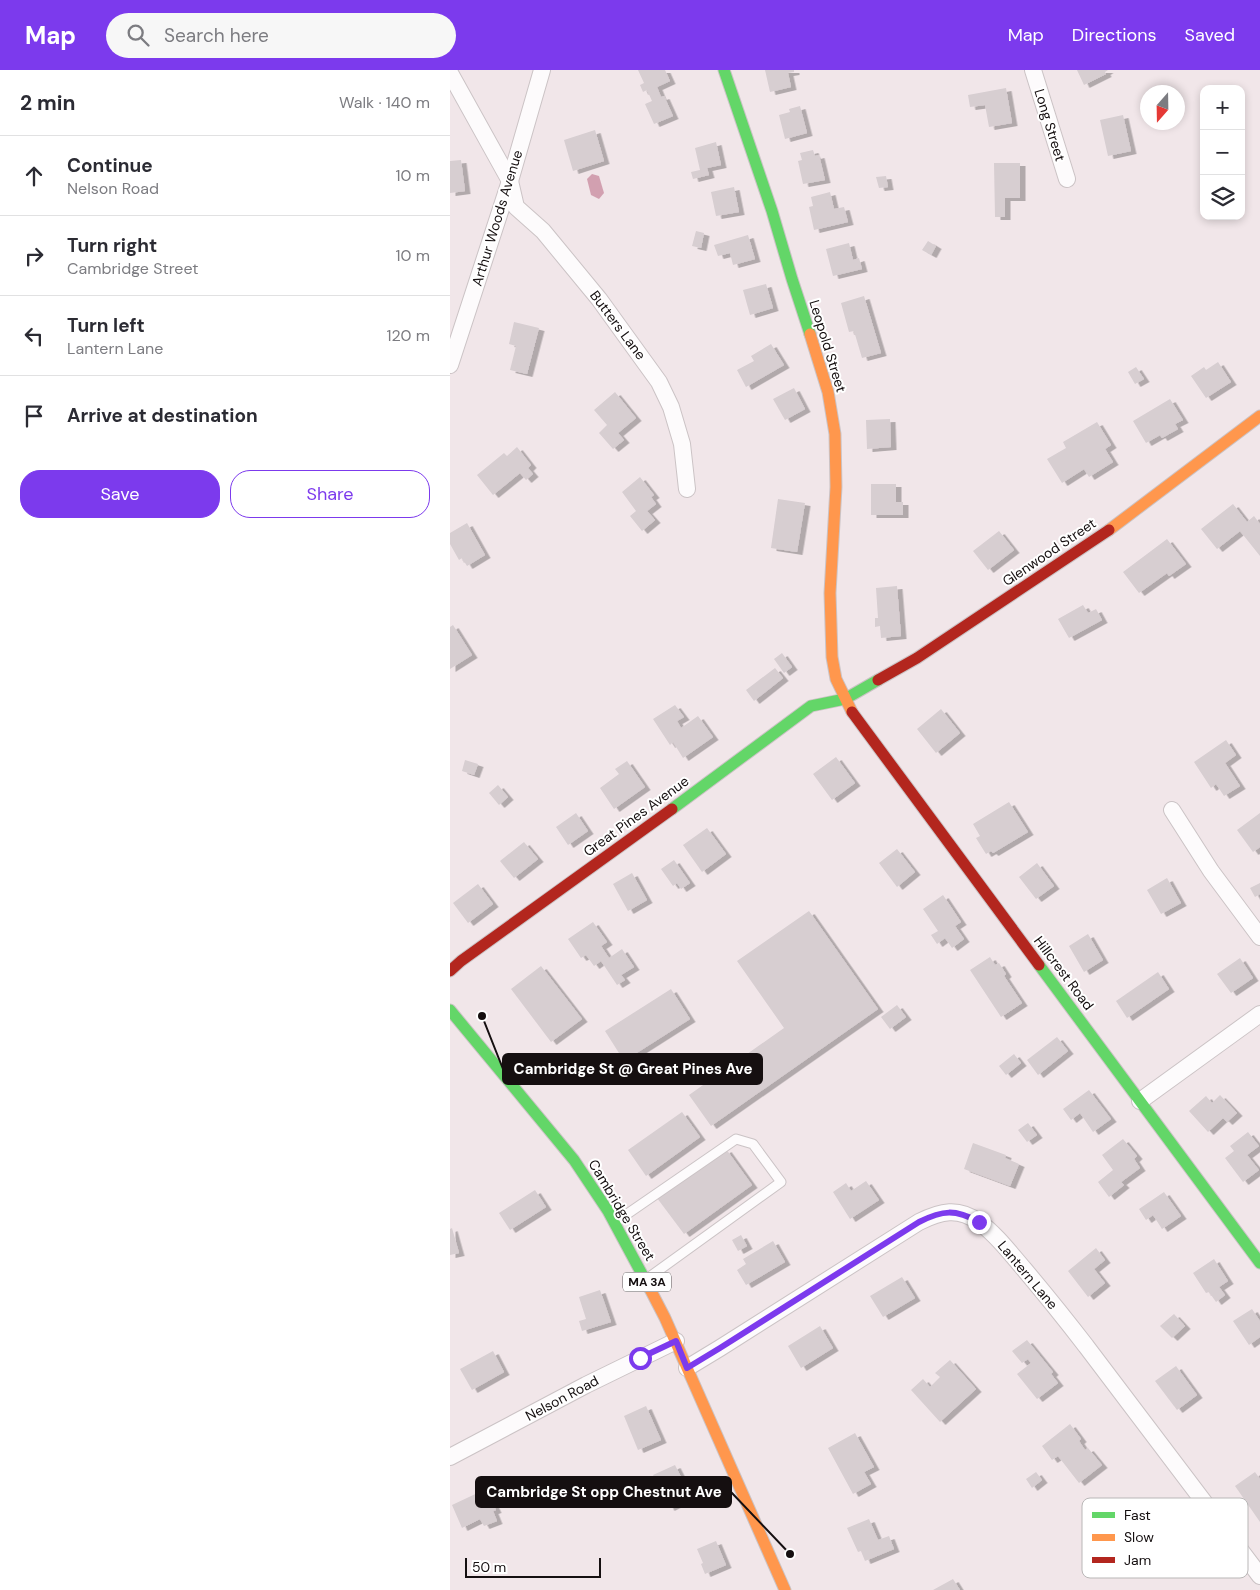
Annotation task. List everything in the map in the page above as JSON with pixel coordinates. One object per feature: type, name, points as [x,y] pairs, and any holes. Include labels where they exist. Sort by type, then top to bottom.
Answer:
[{"type":"street","name":"Arthur Woods Avenue","points":[[450,365],[510,181],[542,70]]},
{"type":"street","name":"Leopold Street","points":[[724,70],[742,128],[780,233],[792,278],[822,365],[831,409],[835,434],[837,482],[829,589],[831,642],[836,678],[845,700]]},
{"type":"street","name":"Long Street","points":[[1033,70],[1067,179]]},
{"type":"street","points":[[450,73],[510,181]]},
{"type":"street","name":"Butters Lane","points":[[510,181],[516,207],[543,231],[599,299],[659,382],[671,407],[682,444],[687,489]]},
{"type":"street","name":"Glenwood Street","points":[[845,700],[917,658],[1110,529],[1260,416]]},
{"type":"street","name":"Great Pines Avenue","points":[[450,971],[461,961],[708,784],[812,706],[845,700]]},
{"type":"street","name":"Hillcrest Road","points":[[845,700],[899,776],[1260,1263]]},
{"type":"street","points":[[1172,810],[1211,871],[1260,937]]},
{"type":"street","name":"Cambridge Street","points":[[450,1010],[574,1160],[593,1186],[615,1223],[676,1341],[785,1590]]},
{"type":"street","points":[[1140,1101],[1260,1014]]},
{"type":"street","name":"Lantern Lane","points":[[687,1368],[919,1222],[936,1214],[949,1212],[962,1214],[979,1222],[995,1236],[1053,1304],[1201,1498]]},
{"type":"street","name":"Nelson Road","points":[[450,1458],[586,1385],[676,1341]]},
{"type":"street","name":"Lantern Lane","points":[[1248,1560],[1260,1576]]},
{"type":"lane","points":[[615,1223],[736,1139],[752,1144],[781,1182],[646,1280]]},
{"type":"shaded area","points":[[592,174],[599,176],[604,193],[599,199],[591,195],[587,179]]},
{"type":"building","points":[[638,70],[665,70],[670,81],[657,87],[661,97],[664,96],[673,116],[654,124],[645,104],[652,101],[647,90],[643,92],[640,85],[644,83]]},
{"type":"building","points":[[765,70],[794,70],[794,72],[788,73],[791,87],[770,92]]},
{"type":"building","points":[[1077,70],[1108,70],[1105,72],[1106,74],[1084,85]]},
{"type":"building","points":[[1006,88],[1012,123],[989,127],[985,105],[970,107],[968,95]]},
{"type":"building","points":[[800,106],[807,133],[785,139],[779,115],[790,112],[789,109]]},
{"type":"building","points":[[1123,115],[1131,151],[1108,156],[1100,120]]},
{"type":"building","points":[[595,130],[604,161],[573,171],[564,140]]},
{"type":"building","points":[[716,142],[721,165],[707,168],[709,175],[693,179],[691,172],[700,170],[695,148]]},
{"type":"building","points":[[813,150],[815,156],[819,155],[825,180],[803,184],[798,161],[802,160],[800,153]]},
{"type":"building","points":[[461,160],[465,191],[450,193],[450,161]]},
{"type":"building","points":[[994,163],[1020,163],[1020,198],[1005,198],[1005,217],[995,217]]},
{"type":"building","points":[[886,176],[888,187],[879,188],[876,177]]},
{"type":"building","points":[[734,187],[739,212],[716,216],[711,192]]},
{"type":"building","points":[[830,192],[834,209],[844,207],[848,222],[814,230],[809,207],[813,206],[811,197]]},
{"type":"building","points":[[696,231],[704,233],[701,248],[692,246]]},
{"type":"building","points":[[748,235],[755,259],[733,265],[730,253],[718,256],[714,245]]},
{"type":"building","points":[[928,241],[936,246],[931,255],[922,250]]},
{"type":"building","points":[[849,243],[853,260],[859,258],[862,269],[833,276],[826,249]]},
{"type":"building","points":[[766,284],[773,308],[750,315],[743,290]]},
{"type":"building","points":[[864,296],[881,353],[862,358],[854,331],[849,332],[841,303]]},
{"type":"building","points":[[514,322],[539,328],[527,374],[510,370],[516,346],[509,344]]},
{"type":"building","points":[[771,344],[784,365],[746,387],[737,370],[754,361],[751,356]]},
{"type":"building","points":[[1218,362],[1231,382],[1206,398],[1191,376],[1204,367],[1206,370]]},
{"type":"building","points":[[1136,367],[1144,379],[1135,384],[1128,372]]},
{"type":"building","points":[[794,388],[805,409],[785,420],[773,399]]},
{"type":"building","points":[[615,392],[636,418],[618,433],[624,440],[613,449],[599,433],[607,425],[594,410]]},
{"type":"building","points":[[1170,399],[1183,420],[1175,424],[1178,429],[1162,438],[1160,435],[1146,443],[1133,421]]},
{"type":"building","points":[[890,419],[891,447],[867,449],[866,420]]},
{"type":"building","points":[[1097,422],[1111,445],[1105,449],[1113,462],[1089,477],[1084,469],[1062,483],[1047,459],[1066,448],[1063,442]]},
{"type":"building","points":[[517,447],[531,465],[528,468],[533,474],[526,480],[520,473],[493,495],[477,475],[504,453],[507,456]]},
{"type":"building","points":[[640,477],[654,495],[651,497],[656,504],[647,511],[655,520],[642,531],[630,516],[636,511],[622,492]]},
{"type":"building","points":[[871,484],[896,484],[896,502],[903,502],[903,515],[871,515]]},
{"type":"building","points":[[778,499],[805,503],[797,552],[771,548]]},
{"type":"building","points":[[1233,504],[1247,522],[1254,516],[1260,524],[1260,556],[1240,531],[1217,549],[1201,529]]},
{"type":"building","points":[[467,523],[485,555],[467,566],[462,558],[459,560],[450,544],[450,533]]},
{"type":"building","points":[[999,531],[1014,550],[988,570],[973,551]]},
{"type":"building","points":[[1167,539],[1186,564],[1169,576],[1167,573],[1139,593],[1123,572]]},
{"type":"building","points":[[897,586],[901,636],[881,638],[880,626],[875,627],[875,618],[878,618],[876,588]]},
{"type":"building","points":[[1083,605],[1088,613],[1096,609],[1102,620],[1069,638],[1058,619]]},
{"type":"building","points":[[453,625],[472,655],[450,669],[450,627]]},
{"type":"building","points":[[782,653],[792,667],[784,673],[774,659]]},
{"type":"building","points":[[775,668],[783,678],[754,701],[746,690]]},
{"type":"building","points":[[675,705],[684,717],[677,721],[681,728],[698,716],[713,737],[683,758],[673,742],[670,745],[653,719]]},
{"type":"building","points":[[941,709],[960,733],[936,753],[917,729]]},
{"type":"building","points":[[1226,740],[1236,755],[1225,763],[1240,786],[1224,796],[1216,784],[1211,788],[1194,762]]},
{"type":"building","points":[[836,757],[855,783],[832,800],[813,774]]},
{"type":"building","points":[[465,760],[478,764],[474,775],[462,771]]},
{"type":"building","points":[[627,761],[645,787],[614,809],[600,788],[619,774],[615,769]]},
{"type":"building","points":[[498,785],[508,797],[499,805],[489,793]]},
{"type":"building","points":[[1009,802],[1028,832],[993,853],[991,851],[986,854],[976,838],[980,836],[973,824]]},
{"type":"building","points":[[576,813],[588,831],[568,845],[556,827]]},
{"type":"building","points":[[1260,813],[1260,847],[1253,852],[1237,830]]},
{"type":"building","points":[[707,828],[726,854],[702,872],[683,845]]},
{"type":"building","points":[[524,842],[538,859],[514,878],[500,861]]},
{"type":"building","points":[[897,849],[915,872],[897,887],[879,863]]},
{"type":"building","points":[[674,860],[690,883],[681,889],[677,883],[673,886],[661,869]]},
{"type":"building","points":[[1037,863],[1054,886],[1036,899],[1019,877]]},
{"type":"building","points":[[632,873],[647,900],[628,911],[613,884]]},
{"type":"building","points":[[1167,878],[1181,903],[1161,914],[1147,890]]},
{"type":"building","points":[[1260,883],[1260,894],[1255,897],[1250,888]]},
{"type":"building","points":[[478,884],[493,904],[468,923],[453,903]]},
{"type":"building","points":[[943,895],[961,922],[955,926],[964,939],[952,948],[945,938],[937,944],[931,935],[938,931],[923,909]]},
{"type":"building","points":[[809,911],[878,1009],[711,1126],[689,1095],[784,1028],[737,961]]},
{"type":"building","points":[[593,922],[607,942],[601,946],[609,958],[622,949],[634,967],[621,975],[625,980],[617,985],[601,961],[594,966],[586,955],[581,958],[568,939]]},
{"type":"building","points":[[1088,934],[1103,960],[1084,972],[1069,946]]},
{"type":"building","points":[[990,957],[995,965],[999,963],[1006,974],[1004,976],[1022,1003],[1001,1017],[970,970]]},
{"type":"building","points":[[1240,958],[1253,978],[1231,993],[1217,974]]},
{"type":"building","points":[[541,966],[582,1019],[551,1042],[511,989]]},
{"type":"building","points":[[1158,972],[1169,989],[1127,1018],[1116,1001]]},
{"type":"building","points":[[671,989],[690,1019],[624,1061],[605,1031]]},
{"type":"building","points":[[897,1005],[906,1017],[890,1029],[881,1017]]},
{"type":"building","points":[[1057,1037],[1068,1051],[1038,1075],[1027,1060]]},
{"type":"building","points":[[1014,1054],[1021,1063],[1006,1075],[999,1066]]},
{"type":"building","points":[[1089,1090],[1111,1119],[1093,1132],[1080,1113],[1071,1120],[1063,1109]]},
{"type":"building","points":[[1220,1095],[1237,1113],[1227,1122],[1223,1118],[1208,1132],[1189,1111],[1206,1096],[1212,1103]]},
{"type":"building","points":[[682,1112],[700,1137],[646,1176],[628,1150]]},
{"type":"building","points":[[1028,1123],[1037,1135],[1027,1142],[1018,1130]]},
{"type":"building","points":[[1248,1132],[1259,1146],[1247,1155],[1259,1170],[1243,1182],[1225,1158],[1234,1151],[1230,1146]]},
{"type":"building","points":[[1123,1139],[1137,1156],[1134,1159],[1140,1168],[1121,1182],[1124,1185],[1109,1197],[1098,1182],[1113,1170],[1102,1155]]},
{"type":"building","points":[[973,1143],[1006,1155],[1005,1158],[1019,1164],[1010,1186],[964,1169]]},
{"type":"building","points":[[726,1149],[752,1185],[684,1234],[657,1198]]},
{"type":"building","points":[[866,1181],[879,1200],[850,1219],[833,1192],[846,1183],[851,1191]]},
{"type":"building","points":[[535,1190],[546,1207],[510,1230],[499,1213]]},
{"type":"building","points":[[1164,1192],[1181,1216],[1162,1229],[1153,1215],[1146,1220],[1139,1209]]},
{"type":"building","points":[[452,1228],[459,1253],[450,1255],[450,1229]]},
{"type":"building","points":[[741,1235],[747,1246],[738,1251],[732,1240]]},
{"type":"building","points":[[773,1241],[785,1262],[746,1285],[737,1270],[746,1264],[743,1259]]},
{"type":"building","points":[[1096,1248],[1105,1260],[1094,1269],[1105,1283],[1088,1297],[1068,1271]]},
{"type":"building","points":[[1214,1259],[1228,1281],[1219,1287],[1225,1295],[1216,1302],[1209,1292],[1206,1293],[1193,1273]]},
{"type":"building","points":[[902,1277],[915,1298],[883,1317],[870,1296]]},
{"type":"building","points":[[600,1290],[611,1322],[582,1331],[579,1321],[586,1319],[579,1297]]},
{"type":"building","points":[[1252,1309],[1260,1321],[1260,1337],[1249,1345],[1233,1321]]},
{"type":"building","points":[[1174,1314],[1185,1326],[1172,1338],[1160,1326]]},
{"type":"building","points":[[820,1326],[833,1348],[801,1368],[788,1346]]},
{"type":"building","points":[[1027,1340],[1053,1372],[1051,1374],[1058,1383],[1037,1399],[1017,1374],[1031,1363],[1028,1359],[1022,1363],[1012,1351]]},
{"type":"building","points":[[493,1351],[504,1372],[472,1390],[460,1369]]},
{"type":"building","points":[[950,1360],[976,1389],[940,1422],[911,1390],[923,1379],[930,1387],[940,1377],[935,1373]]},
{"type":"building","points":[[1176,1366],[1197,1395],[1177,1410],[1155,1381]]},
{"type":"building","points":[[646,1406],[661,1440],[638,1450],[624,1416]]},
{"type":"building","points":[[1070,1424],[1081,1439],[1079,1441],[1085,1450],[1088,1448],[1102,1465],[1079,1483],[1058,1456],[1052,1460],[1042,1446]]},
{"type":"building","points":[[855,1433],[874,1467],[864,1472],[871,1484],[853,1494],[828,1448]]},
{"type":"building","points":[[675,1465],[691,1497],[669,1508],[661,1491],[650,1496],[645,1485],[655,1479],[653,1475]]},
{"type":"building","points":[[1036,1472],[1042,1480],[1032,1488],[1026,1479]]},
{"type":"building","points":[[1255,1472],[1260,1479],[1260,1522],[1248,1505],[1248,1498],[1243,1498],[1235,1486]]},
{"type":"building","points":[[486,1489],[496,1510],[493,1511],[497,1521],[484,1526],[480,1519],[462,1528],[452,1505]]},
{"type":"building","points":[[869,1519],[878,1540],[889,1536],[894,1549],[865,1561],[861,1551],[858,1552],[847,1528]]},
{"type":"building","points":[[716,1541],[726,1565],[705,1574],[697,1549]]},
{"type":"building","points":[[953,1579],[960,1590],[933,1590]]},
{"type":"traffic: fast","points":[[724,70],[772,211],[810,334]]},
{"type":"traffic: fast","points":[[672,809],[811,706],[845,699],[878,680]]},
{"type":"traffic: fast","points":[[1039,965],[1260,1263]]},
{"type":"traffic: fast","points":[[450,1010],[574,1160],[608,1211],[650,1289]]},
{"type":"traffic: slow","points":[[810,334],[828,392],[835,434],[836,487],[830,593],[832,657],[836,679],[852,712]]},
{"type":"traffic: slow","points":[[1109,530],[1260,416]]},
{"type":"traffic: slow","points":[[650,1289],[665,1318],[785,1590]]},
{"type":"traffic: jam","points":[[878,680],[917,658],[1109,530]]},
{"type":"traffic: jam","points":[[852,712],[1039,965]]},
{"type":"traffic: jam","points":[[450,971],[461,961],[672,809]]},
{"type":"place","name":"Cambridge St @ Great Pines Ave","points":[[482,1016]]},
{"type":"place","name":"Cambridge St opp Chestnut Ave","points":[[790,1554]]},
{"type":"route","points":[[640,1358],[676,1341],[687,1368],[919,1222],[936,1214],[949,1212],[957,1212],[979,1222]]}]
